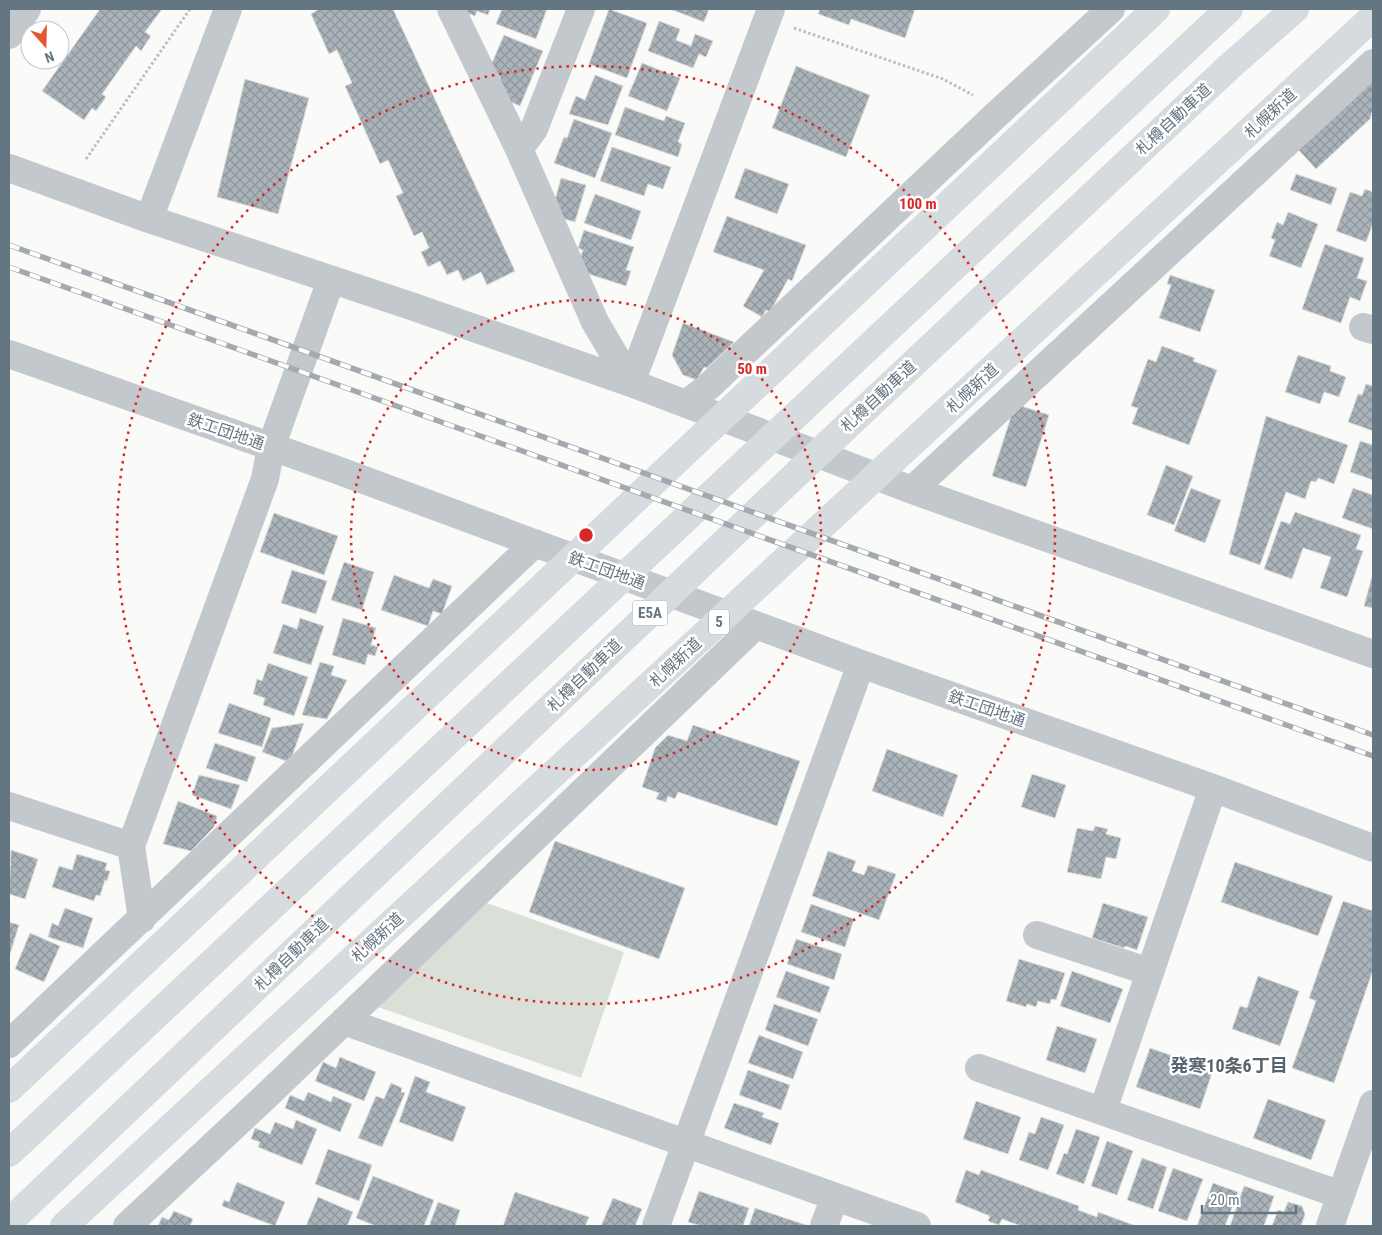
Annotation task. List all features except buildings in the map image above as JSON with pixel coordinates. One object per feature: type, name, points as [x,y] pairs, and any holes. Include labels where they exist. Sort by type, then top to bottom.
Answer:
[{"type":"highway","points":[[9,1089],[1156,9]]},
{"type":"highway","name":"E5A","points":[[9,1153],[1229,9]]},
{"type":"highway","name":"札樽自動車道","points":[[9,1222],[855,418],[1229,67],[1295,9]]},
{"type":"highway","name":"札幌新道","points":[[64,1226],[1373,17]]},
{"type":"street","points":[[9,35],[27,9]]},
{"type":"street","points":[[149,218],[228,9]]},
{"type":"street","points":[[451,9],[519,150],[595,322],[632,383]]},
{"type":"street","points":[[519,150],[534,129],[581,9]]},
{"type":"street","points":[[686,404],[722,373],[1111,9]]},
{"type":"street","points":[[632,383],[770,14]]},
{"type":"street","points":[[912,490],[1373,63]]},
{"type":"street","points":[[9,168],[149,218],[632,383],[912,490],[1373,654]]},
{"type":"street","points":[[142,918],[131,846],[265,479],[271,447],[331,280]]},
{"type":"street","name":"鉄工団地通","points":[[9,354],[535,543],[861,664],[1213,788],[1373,848]]},
{"type":"street","points":[[9,1044],[535,543]]},
{"type":"street","points":[[127,1226],[344,1021],[756,625]]},
{"type":"street","points":[[656,1226],[861,664]]},
{"type":"street","points":[[1103,1110],[1213,788]]},
{"type":"street","points":[[9,806],[131,846]]},
{"type":"street","points":[[1037,935],[1150,972]]},
{"type":"street","points":[[344,1021],[917,1226]]},
{"type":"street","points":[[979,1068],[1341,1195]]},
{"type":"street","points":[[1330,1226],[1373,1104]]},
{"type":"street","points":[[824,1226],[834,1197]]},
{"type":"path","points":[[86,160],[190,9]]},
{"type":"path","points":[[770,14],[944,79],[1001,110]]},
{"type":"shaded area","points":[[487,903],[624,952],[581,1078],[378,1007]]},
{"type":"railway","points":[[9,245],[1373,735]]},
{"type":"railway","points":[[9,267],[1373,756]]},
{"type":"district","name":"発寒10条6丁目","points":[[1229,1066]]}]
